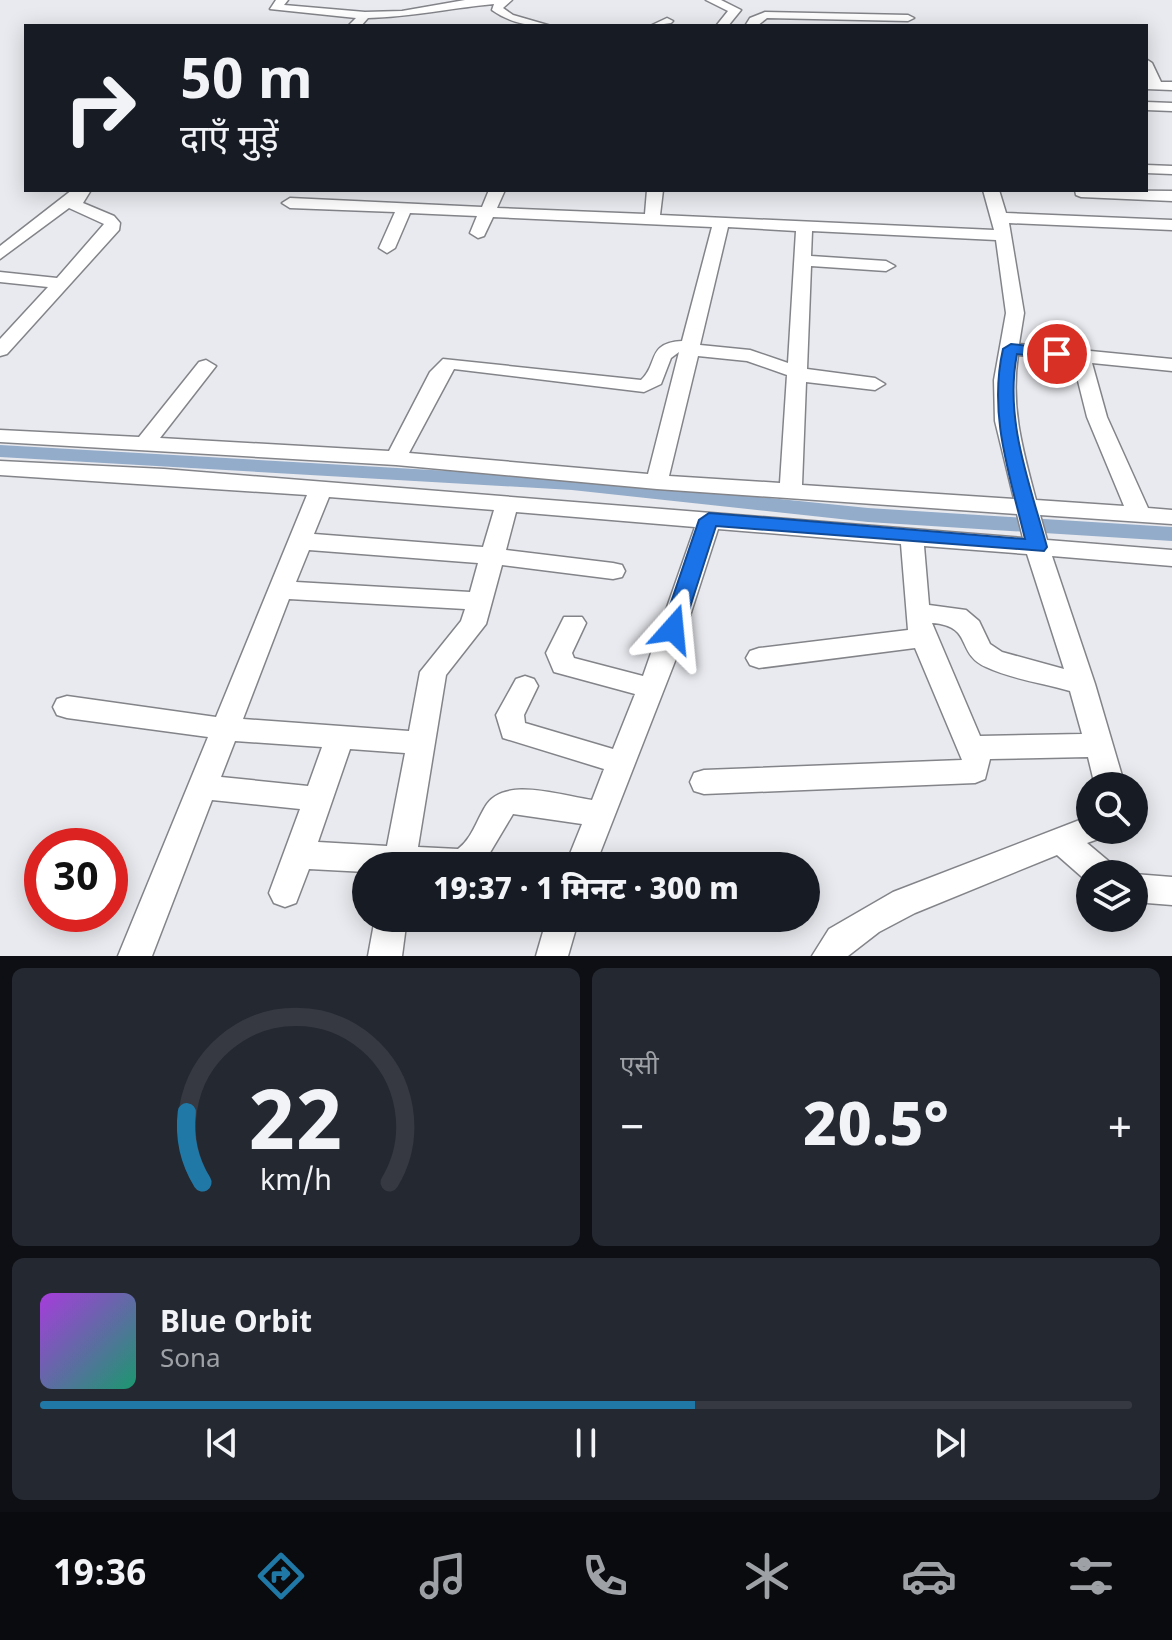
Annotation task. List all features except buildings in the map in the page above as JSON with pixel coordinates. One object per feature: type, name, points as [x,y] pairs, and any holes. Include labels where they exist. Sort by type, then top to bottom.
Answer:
[{"type":"street","points":[[283,0],[275,8],[362,14],[402,14],[433,6],[505,0]]},
{"type":"street","points":[[329,11],[340,0]]},
{"type":"street","points":[[355,24],[369,0]]},
{"type":"street","points":[[505,0],[496,8],[501,14],[538,24]]},
{"type":"street","points":[[711,0],[735,10],[724,24]]},
{"type":"street","points":[[894,5],[909,22]]},
{"type":"street","points":[[753,24],[758,17],[780,14],[909,22]]},
{"type":"street","points":[[1160,107],[1149,85],[1172,86]]},
{"type":"street","points":[[1148,169],[1172,170]]},
{"type":"street","points":[[4,246],[81,192]]},
{"type":"street","points":[[0,350],[113,226],[108,219],[76,206],[81,192]]},
{"type":"street","points":[[478,233],[496,192]]},
{"type":"street","points":[[652,220],[655,192]]},
{"type":"street","points":[[992,192],[1002,227],[1015,313],[1004,380],[1005,421],[1025,508],[1082,684],[1106,772]]},
{"type":"street","points":[[1082,192],[1100,220]]},
{"type":"street","points":[[1099,192],[1172,196]]},
{"type":"street","points":[[290,203],[804,227],[1002,227],[1100,220],[1172,225]]},
{"type":"street","points":[[387,248],[404,209]]},
{"type":"street","points":[[657,482],[721,223]]},
{"type":"street","points":[[791,489],[804,227]]},
{"type":"street","points":[[802,260],[886,266]]},
{"type":"street","points":[[0,277],[59,283]]},
{"type":"street","points":[[396,458],[440,372],[450,363],[644,386],[654,380],[662,355],[675,347],[750,356],[797,374],[875,384]]},
{"type":"street","points":[[1011,349],[1171,367]]},
{"type":"street","points":[[1081,356],[1097,417],[1139,514]]},
{"type":"street","points":[[143,446],[206,366]]},
{"type":"street","points":[[0,436],[396,458],[657,482],[1172,517]]},
{"type":"street","points":[[0,468],[164,476],[912,537],[1035,542],[1170,561]]},
{"type":"street","points":[[135,956],[320,491]]},
{"type":"street","points":[[401,852],[433,672],[473,624],[507,505]]},
{"type":"street","points":[[585,852],[651,688],[709,520]]},
{"type":"street","points":[[704,782],[975,771],[977,762],[972,748],[920,626],[912,537]]},
{"type":"street","points":[[300,541],[492,556],[613,571]]},
{"type":"street","points":[[281,590],[479,601]]},
{"type":"street","points":[[759,658],[957,616],[964,620],[980,650],[994,660],[1082,684]]},
{"type":"street","points":[[573,623],[559,653],[563,665],[651,688]]},
{"type":"street","points":[[525,686],[510,715],[513,730],[621,763]]},
{"type":"street","points":[[67,707],[226,729],[418,743]]},
{"type":"street","points":[[285,893],[340,737]]},
{"type":"street","points":[[972,748],[1098,745]]},
{"type":"street","points":[[202,787],[318,799]]},
{"type":"street","points":[[478,852],[500,806],[507,801],[598,814]]},
{"type":"street","points":[[828,956],[831,947],[852,928],[1076,834]]},
{"type":"street","points":[[299,855],[352,859]]},
{"type":"street","points":[[1148,890],[1171,893]]},
{"type":"street","points":[[385,956],[389,932]]},
{"type":"street","points":[[552,956],[559,932]]},
{"type":"waterway","points":[[0,451],[572,484],[868,515],[1172,534]]},
{"type":"route","points":[[673,629],[709,520],[1037,547],[1005,421],[1004,380],[1011,349],[1057,354]]}]
